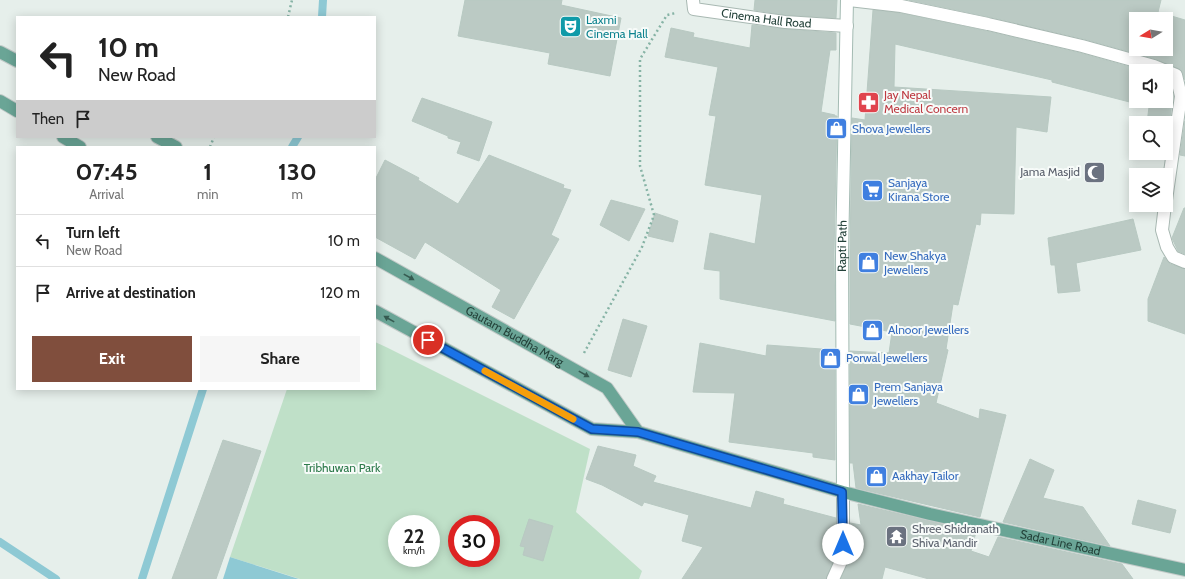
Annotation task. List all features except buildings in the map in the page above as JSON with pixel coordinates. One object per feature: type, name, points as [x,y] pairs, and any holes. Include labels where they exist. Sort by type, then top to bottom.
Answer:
[{"type":"main road","points":[[0,52],[16,60]]},
{"type":"main road","points":[[0,101],[16,109]]},
{"type":"main road","points":[[65,138],[78,146]]},
{"type":"main road","points":[[159,138],[174,146]]},
{"type":"main road","name":"Gautam Buddha Marg","points":[[376,259],[607,388],[638,432]]},
{"type":"main road","name":"Sadar Line Road","points":[[376,312],[592,429],[638,432],[842,492],[930,514],[1185,570]]},
{"type":"street","name":"Rapti Path","points":[[833,579],[843,557],[842,254],[848,0]]},
{"type":"street","points":[[848,0],[901,6],[988,24],[1082,46],[1154,66],[1176,74],[1181,96],[1171,168]]},
{"type":"street","name":"Cinema Hall Road","points":[[694,5],[785,22],[847,26]]},
{"type":"street","points":[[1164,212],[1162,230],[1167,247],[1173,257],[1185,262]]},
{"type":"path","points":[[288,16],[292,0]]},
{"type":"path","points":[[576,370],[584,351],[642,247],[654,215],[640,166],[640,59],[667,15],[694,5]]},
{"type":"green space","name":"Tribhuwan Park","points":[[376,342],[590,449],[576,512],[642,571],[639,579],[300,579],[230,557],[287,390],[376,390]]},
{"type":"water","points":[[230,557],[299,579],[223,579]]},
{"type":"waterway","points":[[322,16],[323,0]]},
{"type":"waterway","points":[[293,146],[297,138]]},
{"type":"waterway","points":[[142,579],[203,390]]},
{"type":"waterway","points":[[0,542],[56,579]]},
{"type":"slow traffic","points":[[485,371],[573,419]]},
{"type":"place","name":"Laxmi Cinema Hall","points":[[570,27]]},
{"type":"place","name":"Jay Nepal Medical Concern","points":[[869,102]]},
{"type":"place","name":"Shova Jewellers","points":[[836,129]]},
{"type":"place","name":"Jama Masjid","points":[[1095,172]]},
{"type":"place","name":"Sanjaya Kirana Store","points":[[872,190]]},
{"type":"place","name":"New Shakya Jewellers","points":[[868,263]]},
{"type":"place","name":"Alnoor Jewellers","points":[[873,330]]},
{"type":"place","name":"Porwal Jewellers","points":[[831,358]]},
{"type":"place","name":"Prem Sanjaya Jewellers","points":[[859,394]]},
{"type":"place","name":"Aakhay Tailor","points":[[876,476]]},
{"type":"place","name":"Shree Shidranath Shiva Mandir","points":[[897,536]]},
{"type":"route","points":[[428,340],[592,429],[638,432],[751,467],[842,492],[843,544]]}]
